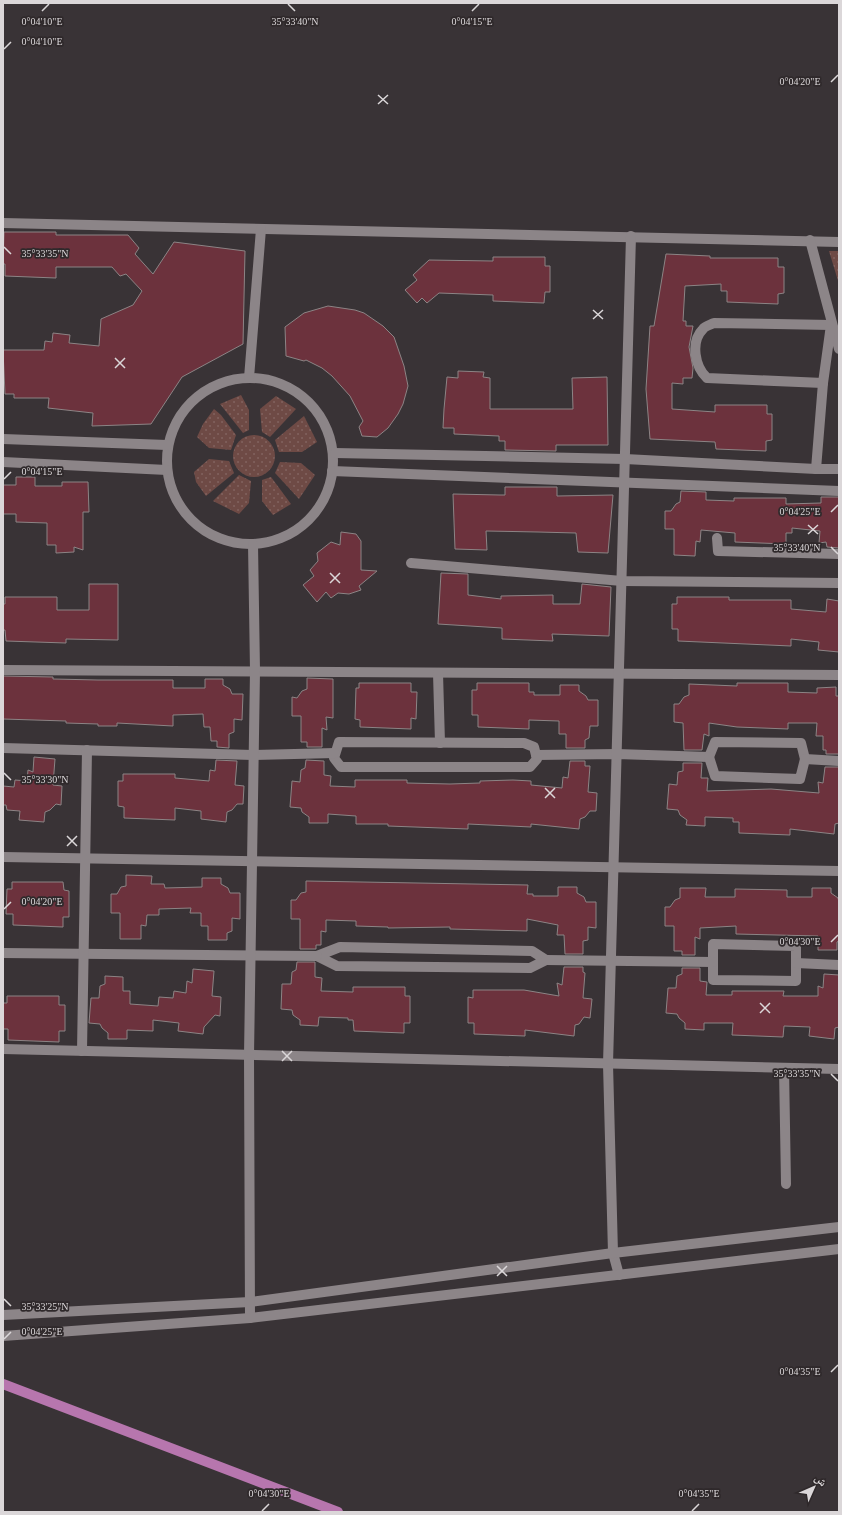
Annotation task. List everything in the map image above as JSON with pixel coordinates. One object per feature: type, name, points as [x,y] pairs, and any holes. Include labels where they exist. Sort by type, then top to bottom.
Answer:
[{"type":"main road","points":[[3,1384],[338,1512]]},
{"type":"street","points":[[3,223],[810,240],[839,242]]},
{"type":"street","points":[[249,378],[260,228]]},
{"type":"street","points":[[619,1276],[613,1254],[608,1064],[632,236]]},
{"type":"street","points":[[810,240],[831,325],[839,349]]},
{"type":"street","points":[[823,383],[707,378],[699,370],[695,353],[697,339],[703,328],[714,324],[831,325]]},
{"type":"street","points":[[816,469],[823,383],[831,325]]},
{"type":"street","points":[[235,378],[249,378],[259,378],[284,384],[304,398],[320,417],[335,453],[330,485],[321,504],[309,520],[292,533],[280,538],[253,544],[228,541],[205,531],[186,515],[173,494],[166,470],[167,445],[173,426],[184,409],[198,395],[222,382],[235,378]]},
{"type":"street","points":[[3,439],[167,445]]},
{"type":"street","points":[[335,453],[625,459],[839,469]]},
{"type":"street","points":[[429,455],[430,474]]},
{"type":"street","points":[[3,462],[166,470]]},
{"type":"street","points":[[332,471],[839,491]]},
{"type":"street","points":[[717,538],[718,551],[839,554]]},
{"type":"street","points":[[250,1318],[249,1055],[255,671],[253,544]]},
{"type":"street","points":[[411,564],[622,581],[839,583]]},
{"type":"street","points":[[3,670],[839,675]]},
{"type":"street","points":[[438,673],[440,743]]},
{"type":"street","points":[[339,742],[440,743],[524,743],[534,747],[537,759],[530,767],[341,767],[334,758],[339,742]]},
{"type":"street","points":[[715,742],[801,742],[805,759],[800,779],[715,776],[709,757],[715,742]]},
{"type":"street","points":[[3,748],[253,755],[335,753]]},
{"type":"street","points":[[82,1051],[82,954],[86,859],[86,750]]},
{"type":"street","points":[[536,755],[617,754],[709,757]]},
{"type":"street","points":[[805,759],[839,761]]},
{"type":"street","points":[[3,857],[839,871]]},
{"type":"street","points":[[713,944],[796,946],[796,981],[713,980],[713,962],[713,944]]},
{"type":"street","points":[[3,953],[317,956],[340,947],[348,947],[532,950],[546,960]]},
{"type":"street","points":[[317,956],[336,966],[530,968],[546,960],[611,962],[713,962]]},
{"type":"street","points":[[796,963],[839,964]]},
{"type":"street","points":[[3,1049],[839,1069]]},
{"type":"street","points":[[784,1068],[786,1184]]},
{"type":"street","points":[[3,1315],[250,1302],[613,1254],[839,1227]]},
{"type":"street","points":[[3,1336],[250,1318],[619,1276],[839,1249]]},
{"type":"shaded area","points":[[829,251],[839,251],[839,284]]},
{"type":"shaded area","points":[[241,395],[249,410],[249,430],[243,433],[220,404]]},
{"type":"shaded area","points":[[276,396],[296,409],[270,437],[262,432],[260,409]]},
{"type":"shaded area","points":[[214,409],[221,415],[236,435],[231,450],[209,448],[197,437],[203,424]]},
{"type":"shaded area","points":[[304,416],[317,442],[302,452],[279,452],[275,440]]},
{"type":"shaded area","points":[[250,435],[258,435],[266,438],[272,444],[275,456],[272,468],[266,474],[258,477],[250,477],[242,474],[236,468],[233,460],[233,452],[236,444],[242,438]]},
{"type":"shaded area","points":[[209,459],[229,461],[234,473],[206,496],[196,482],[194,472]]},
{"type":"shaded area","points":[[280,462],[301,463],[315,475],[299,499],[275,473]]},
{"type":"shaded area","points":[[239,475],[251,481],[249,503],[239,514],[213,501]]},
{"type":"shaded area","points":[[271,477],[291,504],[273,515],[262,501],[262,480]]},
{"type":"building","points":[[4,232],[56,232],[56,235],[128,235],[139,248],[135,254],[153,274],[174,242],[245,251],[243,344],[182,377],[151,424],[92,426],[93,413],[48,408],[49,398],[14,398],[14,394],[5,394],[3,350],[44,350],[45,341],[52,342],[53,333],[70,335],[69,343],[99,346],[101,319],[133,305],[142,291],[126,274],[120,276],[112,267],[56,267],[56,278],[5,276],[5,264],[3,264]]},
{"type":"building","points":[[666,254],[710,256],[710,258],[778,258],[778,267],[784,267],[784,293],[778,294],[778,304],[727,302],[727,291],[721,291],[721,284],[685,286],[683,321],[686,321],[686,326],[693,326],[689,347],[693,368],[692,378],[683,378],[683,384],[672,383],[672,409],[715,412],[715,405],[767,405],[767,414],[772,414],[772,440],[766,441],[766,451],[716,449],[715,442],[650,439],[646,389],[650,326],[654,326]]},
{"type":"building","points":[[493,257],[545,257],[545,266],[550,266],[550,292],[545,292],[544,303],[493,301],[493,295],[439,293],[427,303],[422,298],[417,303],[405,290],[417,280],[413,275],[429,260],[493,261]]},
{"type":"building","points":[[328,306],[355,310],[364,313],[383,326],[394,337],[404,366],[408,386],[403,404],[398,414],[388,428],[377,437],[362,436],[359,427],[363,421],[350,396],[332,376],[322,368],[306,360],[304,361],[286,356],[285,327],[304,313]]},
{"type":"building","points":[[458,371],[484,372],[483,377],[490,378],[490,409],[573,409],[572,378],[607,377],[608,445],[556,445],[556,451],[505,450],[505,441],[499,441],[499,436],[454,434],[454,428],[443,428],[444,409],[447,377],[458,378]]},
{"type":"building","points":[[16,477],[35,477],[35,486],[62,486],[62,482],[88,482],[89,512],[83,512],[83,550],[74,547],[74,552],[56,553],[56,545],[47,545],[47,523],[16,522],[16,514],[3,514],[3,485],[16,485]]},
{"type":"building","points":[[505,487],[557,487],[557,496],[613,495],[608,553],[578,552],[576,533],[538,532],[486,531],[487,550],[455,549],[453,494],[505,495]]},
{"type":"building","points":[[681,491],[706,492],[706,500],[734,501],[734,498],[786,498],[786,504],[821,503],[821,497],[839,497],[839,548],[827,547],[826,542],[819,543],[820,531],[792,528],[792,533],[786,533],[786,544],[735,542],[735,533],[701,530],[700,542],[696,541],[695,556],[674,555],[674,529],[665,529],[665,511],[671,511],[676,504],[680,502]]},
{"type":"building","points":[[341,532],[356,534],[361,541],[361,570],[377,571],[359,586],[361,590],[349,594],[338,593],[331,598],[326,592],[317,602],[303,585],[314,576],[310,570],[318,561],[317,553],[331,542],[340,545]]},
{"type":"building","points":[[441,573],[468,574],[468,595],[501,599],[501,596],[553,595],[553,604],[580,604],[582,584],[611,587],[609,636],[552,634],[553,641],[502,639],[502,628],[438,624]]},
{"type":"building","points":[[89,584],[118,584],[118,640],[66,639],[66,643],[6,641],[5,630],[3,630],[3,604],[5,604],[5,597],[57,597],[57,610],[89,610]]},
{"type":"building","points":[[677,597],[729,597],[729,600],[791,600],[791,609],[826,612],[827,599],[839,601],[839,652],[818,650],[819,642],[791,639],[791,646],[678,641],[678,629],[672,629],[672,604],[677,604]]},
{"type":"building","points":[[3,676],[53,677],[53,679],[173,680],[173,688],[205,688],[205,679],[223,679],[223,685],[230,689],[232,694],[243,694],[242,720],[234,719],[234,732],[229,734],[229,748],[217,747],[217,741],[211,741],[210,727],[204,727],[203,714],[173,715],[173,726],[117,723],[117,726],[98,726],[98,724],[66,723],[66,721],[3,719]]},
{"type":"building","points":[[307,678],[333,679],[333,718],[326,717],[327,730],[322,728],[322,747],[307,747],[307,742],[301,742],[301,716],[292,716],[292,697],[297,698],[302,691],[307,689]]},
{"type":"building","points":[[359,683],[411,683],[411,692],[417,692],[416,719],[411,718],[411,729],[360,727],[360,720],[355,719],[356,688],[359,688]]},
{"type":"building","points":[[477,683],[529,683],[529,692],[534,692],[534,695],[560,695],[560,685],[579,685],[579,691],[586,696],[588,700],[598,700],[598,726],[590,726],[589,738],[585,740],[585,748],[566,748],[566,734],[559,734],[559,721],[529,720],[529,729],[478,727],[478,715],[472,715],[472,690],[477,690]]},
{"type":"building","points":[[737,683],[788,683],[788,692],[817,693],[817,688],[836,687],[836,696],[839,696],[839,754],[826,754],[826,750],[823,750],[823,736],[816,736],[817,723],[788,723],[788,729],[737,727],[709,723],[709,736],[704,734],[702,750],[684,750],[683,723],[674,722],[674,704],[679,704],[684,697],[689,695],[689,684],[737,686]]},
{"type":"building","points":[[34,757],[55,759],[53,785],[62,786],[61,805],[56,804],[50,810],[45,812],[44,822],[19,820],[20,811],[7,810],[6,805],[3,805],[3,786],[14,787],[15,780],[27,781],[28,770],[33,772]]},
{"type":"building","points":[[216,760],[237,761],[235,785],[244,786],[243,804],[237,804],[232,810],[227,812],[226,822],[201,819],[201,811],[175,808],[175,820],[124,818],[124,807],[118,806],[118,781],[123,781],[123,774],[175,774],[175,778],[209,781],[210,770],[215,771]]},
{"type":"building","points":[[306,760],[324,761],[324,775],[331,776],[330,786],[355,787],[355,780],[407,780],[407,783],[450,784],[513,780],[531,781],[531,785],[562,788],[563,777],[568,778],[570,761],[585,761],[585,766],[590,766],[588,792],[597,793],[596,811],[590,811],[585,817],[580,819],[579,829],[531,824],[531,827],[468,824],[468,829],[388,826],[388,824],[356,824],[356,816],[328,814],[328,823],[309,823],[309,817],[302,812],[301,808],[290,807],[292,781],[300,782],[301,770],[305,768]]},
{"type":"building","points":[[683,763],[702,763],[701,778],[708,778],[707,791],[771,789],[819,793],[818,782],[823,783],[825,767],[839,767],[839,823],[835,824],[834,834],[790,829],[790,835],[739,833],[739,822],[733,822],[733,818],[705,817],[705,826],[686,825],[687,820],[680,815],[678,810],[667,809],[669,784],[677,785],[678,772],[683,771]]},
{"type":"building","points":[[126,875],[152,876],[151,884],[164,884],[165,888],[202,887],[202,878],[221,878],[221,884],[228,888],[230,893],[240,893],[240,919],[232,918],[232,931],[227,933],[227,940],[208,940],[208,926],[201,926],[201,913],[190,913],[191,908],[159,909],[159,915],[147,915],[146,926],[141,925],[141,939],[120,939],[120,913],[111,913],[111,894],[117,894],[121,887],[126,886]]},
{"type":"building","points":[[306,881],[528,885],[527,894],[533,894],[533,896],[558,896],[558,887],[577,887],[577,893],[584,897],[586,902],[596,902],[596,928],[588,927],[588,940],[583,941],[583,954],[565,954],[564,935],[557,935],[558,925],[527,919],[527,931],[450,929],[450,927],[388,928],[356,926],[356,921],[326,920],[326,932],[321,931],[321,945],[316,945],[316,949],[300,949],[300,919],[291,919],[291,900],[296,900],[301,893],[306,892]]},
{"type":"building","points":[[12,882],[63,882],[64,890],[69,891],[69,917],[63,917],[63,927],[13,925],[13,914],[6,914],[7,889],[12,889]]},
{"type":"building","points":[[680,888],[706,888],[705,897],[735,897],[735,889],[787,890],[787,897],[812,897],[812,888],[831,888],[831,893],[838,898],[839,902],[839,941],[837,942],[837,950],[818,950],[818,936],[736,934],[736,926],[700,928],[700,939],[695,937],[695,955],[682,955],[682,951],[674,951],[674,926],[665,926],[665,907],[670,907],[675,900],[680,898]]},
{"type":"building","points":[[297,962],[315,962],[315,977],[322,978],[321,991],[353,992],[353,987],[405,987],[405,996],[410,996],[410,1023],[404,1023],[404,1033],[354,1031],[353,1020],[348,1020],[348,1018],[319,1017],[318,1026],[300,1025],[300,1020],[293,1015],[292,1010],[281,1009],[282,984],[291,984],[292,972],[296,970]]},
{"type":"building","points":[[564,967],[583,967],[583,972],[585,973],[583,998],[592,999],[590,1018],[584,1017],[579,1024],[575,1025],[574,1036],[525,1030],[525,1036],[474,1034],[474,1023],[468,1023],[468,997],[473,998],[473,990],[524,990],[559,996],[557,983],[562,985]]},
{"type":"building","points":[[682,968],[700,968],[700,981],[707,982],[706,995],[732,995],[732,991],[784,991],[783,996],[818,996],[818,986],[823,988],[824,974],[839,975],[839,1027],[835,1028],[834,1039],[809,1036],[810,1027],[784,1026],[783,1037],[732,1035],[733,1023],[704,1023],[704,1030],[685,1029],[685,1023],[677,1014],[666,1013],[668,988],[676,988],[677,976],[682,974]]},
{"type":"building","points":[[193,969],[214,971],[212,996],[221,997],[220,1016],[215,1015],[204,1027],[203,1034],[178,1031],[179,1023],[153,1020],[153,1031],[127,1030],[127,1039],[108,1039],[108,1033],[100,1024],[89,1023],[91,998],[99,998],[100,986],[105,984],[105,976],[123,977],[123,991],[130,991],[130,1004],[158,1006],[159,997],[173,998],[174,991],[186,993],[187,981],[192,983]]},
{"type":"building","points":[[7,996],[59,996],[59,1005],[65,1005],[65,1031],[59,1031],[59,1042],[8,1040],[8,1029],[3,1029],[3,1003],[7,1003]]}]
